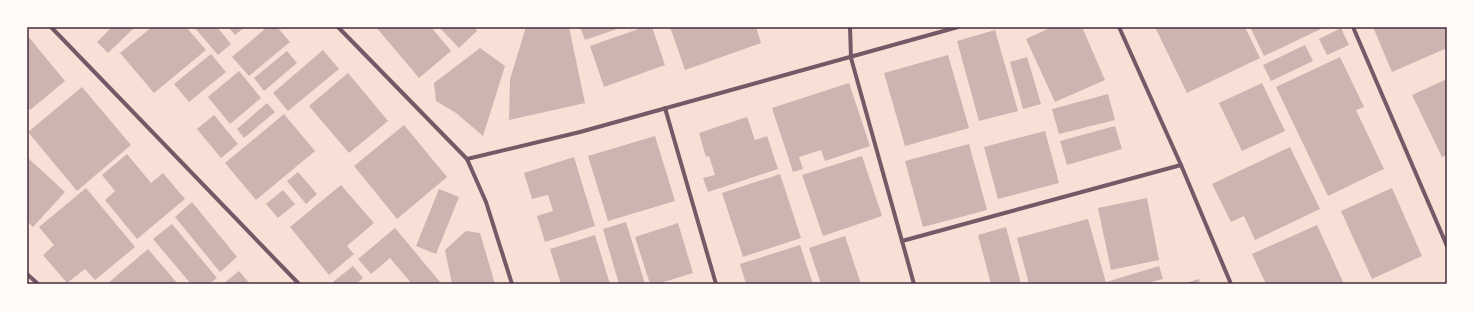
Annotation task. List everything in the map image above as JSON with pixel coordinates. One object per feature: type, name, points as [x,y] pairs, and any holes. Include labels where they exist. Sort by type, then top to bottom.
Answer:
[{"type":"street","points":[[51,27],[300,284]]},
{"type":"street","points":[[338,27],[467,159],[486,202],[512,284]]},
{"type":"street","points":[[850,27],[851,58],[914,284]]},
{"type":"street","points":[[467,159],[580,132],[851,58],[958,27]]},
{"type":"street","points":[[1118,27],[1181,165],[1231,284]]},
{"type":"street","points":[[1353,27],[1447,246]]},
{"type":"street","points":[[665,108],[716,284]]},
{"type":"street","points":[[902,241],[1181,165]]},
{"type":"street","points":[[27,274],[38,284]]},
{"type":"building","points":[[112,27],[135,27],[108,53],[97,42]]},
{"type":"building","points":[[152,27],[186,27],[206,50],[154,93],[120,53]]},
{"type":"building","points":[[194,27],[217,27],[231,44],[218,55]]},
{"type":"building","points":[[228,27],[245,27],[235,35]]},
{"type":"building","points":[[267,27],[277,27],[290,42],[249,76],[232,57]]},
{"type":"building","points":[[376,27],[431,27],[451,51],[419,78]]},
{"type":"building","points":[[439,27],[474,27],[477,31],[459,48]]},
{"type":"building","points":[[526,27],[569,27],[585,103],[509,120],[510,79]]},
{"type":"building","points":[[580,27],[623,27],[585,40]]},
{"type":"building","points":[[644,27],[652,27],[665,65],[604,87],[590,46]]},
{"type":"building","points":[[670,27],[756,27],[761,43],[685,70]]},
{"type":"building","points":[[1052,27],[1082,27],[1105,80],[1055,102],[1026,39]]},
{"type":"building","points":[[1155,27],[1245,27],[1260,58],[1187,93]]},
{"type":"building","points":[[1250,27],[1325,27],[1264,56]]},
{"type":"building","points":[[1373,27],[1447,27],[1447,48],[1392,72]]},
{"type":"building","points":[[1341,28],[1349,45],[1327,55],[1319,39]]},
{"type":"building","points":[[995,30],[1018,111],[979,121],[957,41]]},
{"type":"building","points":[[27,35],[65,81],[30,110],[27,106]]},
{"type":"building","points":[[1305,45],[1313,61],[1271,81],[1263,65]]},
{"type":"building","points":[[480,48],[505,66],[483,136],[456,113],[436,101],[434,83]]},
{"type":"building","points":[[323,50],[339,69],[288,111],[273,93]]},
{"type":"building","points":[[287,51],[297,63],[264,91],[254,78]]},
{"type":"building","points":[[211,54],[226,72],[189,102],[174,84]]},
{"type":"building","points":[[948,55],[969,128],[905,146],[884,73]]},
{"type":"building","points":[[1027,57],[1041,104],[1023,109],[1010,62]]},
{"type":"building","points":[[1340,57],[1364,107],[1356,110],[1384,169],[1328,196],[1276,87]]},
{"type":"building","points":[[239,71],[261,98],[230,124],[208,97]]},
{"type":"building","points":[[348,73],[388,121],[349,153],[309,106]]},
{"type":"building","points":[[1447,79],[1447,155],[1442,157],[1412,95]]},
{"type":"building","points":[[849,83],[870,146],[825,161],[821,150],[799,157],[803,169],[793,172],[772,108]]},
{"type":"building","points":[[1262,83],[1285,131],[1242,151],[1219,103]]},
{"type":"building","points":[[82,87],[131,145],[77,191],[28,132]]},
{"type":"building","points":[[1108,94],[1115,120],[1059,134],[1052,109]]},
{"type":"building","points":[[267,103],[275,112],[244,138],[237,129]]},
{"type":"building","points":[[284,114],[315,151],[256,200],[225,163]]},
{"type":"building","points":[[214,115],[238,144],[221,158],[197,129]]},
{"type":"building","points":[[747,117],[755,140],[767,136],[778,169],[708,192],[703,178],[715,175],[709,156],[706,157],[699,133]]},
{"type":"building","points":[[404,125],[447,177],[397,219],[354,166]]},
{"type":"building","points":[[1115,126],[1122,149],[1067,165],[1060,141]]},
{"type":"building","points":[[1045,131],[1059,183],[998,199],[984,147]]},
{"type":"building","points":[[655,136],[675,201],[608,221],[588,156]]},
{"type":"building","points":[[969,144],[987,210],[923,227],[905,161]]},
{"type":"building","points":[[1290,147],[1320,209],[1255,240],[1244,216],[1231,222],[1212,184]]},
{"type":"building","points":[[127,154],[151,183],[163,173],[185,199],[137,239],[105,200],[115,191],[102,175]]},
{"type":"building","points":[[862,156],[882,216],[823,236],[802,175]]},
{"type":"building","points":[[27,157],[65,192],[33,227],[27,221]]},
{"type":"building","points":[[574,157],[595,226],[545,242],[537,216],[553,211],[548,195],[532,199],[524,173]]},
{"type":"building","points":[[298,172],[317,194],[306,204],[287,181]]},
{"type":"building","points":[[780,174],[801,238],[743,257],[722,193]]},
{"type":"building","points":[[341,185],[374,223],[347,246],[354,254],[329,275],[290,227]]},
{"type":"building","points":[[86,188],[135,247],[95,280],[85,269],[67,283],[43,255],[54,245],[39,227]]},
{"type":"building","points":[[1392,188],[1422,256],[1372,279],[1341,211]]},
{"type":"building","points":[[439,189],[459,197],[436,254],[416,246]]},
{"type":"building","points":[[283,190],[295,204],[278,218],[266,204]]},
{"type":"building","points":[[1147,198],[1159,260],[1111,270],[1098,208]]},
{"type":"building","points":[[192,202],[237,257],[220,272],[175,217]]},
{"type":"building","points":[[1088,219],[1106,283],[1029,284],[1017,238]]},
{"type":"building","points":[[626,222],[645,284],[619,284],[603,229]]},
{"type":"building","points":[[678,223],[693,273],[657,284],[650,284],[635,237]]},
{"type":"building","points":[[172,224],[217,278],[209,284],[191,284],[153,239]]},
{"type":"building","points":[[1317,225],[1344,284],[1266,284],[1252,254]]},
{"type":"building","points":[[1006,227],[1021,284],[991,284],[978,235]]},
{"type":"building","points":[[395,228],[440,282],[437,284],[412,284],[390,258],[371,274],[358,259]]},
{"type":"building","points":[[466,231],[480,233],[495,284],[452,284],[445,250]]},
{"type":"building","points":[[595,235],[610,284],[561,284],[550,249]]},
{"type":"building","points":[[845,236],[861,284],[821,284],[809,248]]},
{"type":"building","points":[[800,245],[813,284],[746,284],[740,264]]},
{"type":"building","points":[[148,249],[178,284],[107,284]]},
{"type":"building","points":[[353,266],[363,278],[356,284],[334,284],[333,282]]},
{"type":"building","points":[[1159,266],[1163,279],[1144,284],[1106,284],[1106,282]]},
{"type":"building","points":[[239,271],[250,284],[223,284]]},
{"type":"building","points":[[1199,279],[1200,284],[1182,284]]}]
